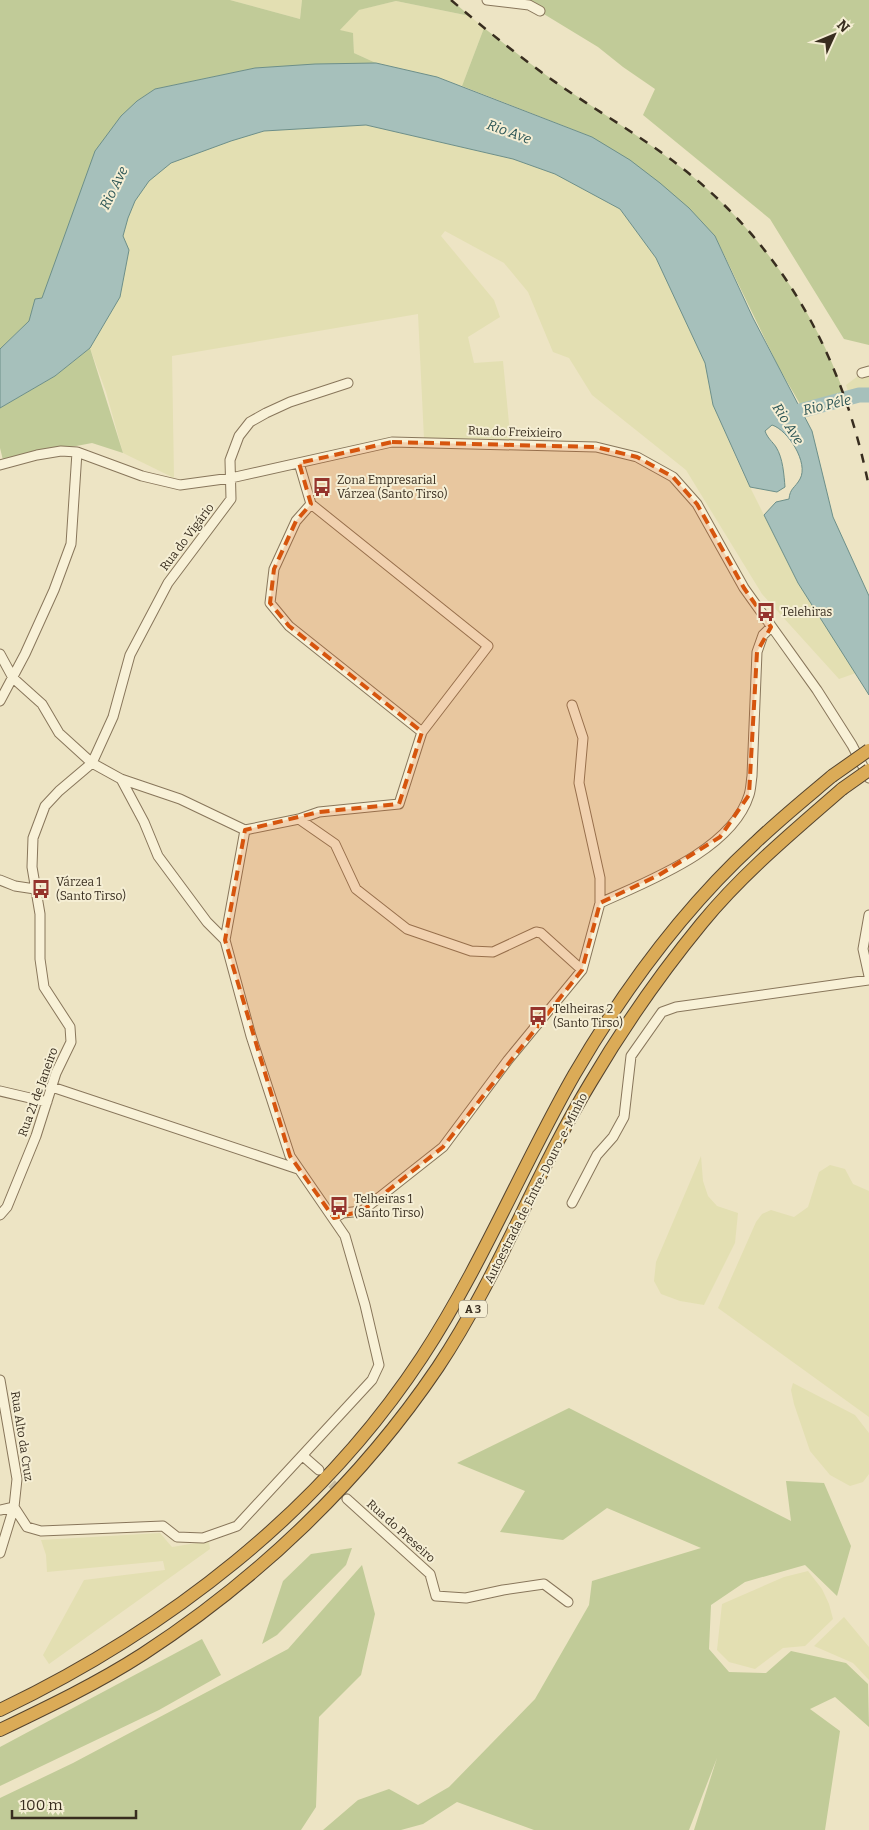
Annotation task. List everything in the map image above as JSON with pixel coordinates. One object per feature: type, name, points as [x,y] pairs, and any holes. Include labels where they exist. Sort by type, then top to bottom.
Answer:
[{"type":"highway","name":"Autoestrada de Entre-Douro-e-Minho","points":[[0,1710],[132,1639],[218,1577],[295,1510],[366,1433],[421,1358],[469,1282],[574,1075],[631,986],[690,910],[747,850],[832,776],[869,750]]},
{"type":"highway","name":"Autoestrada de Entre-Douro-e-Minho","points":[[0,1730],[142,1655],[230,1592],[308,1524],[379,1446],[437,1367],[484,1290],[590,1084],[645,997],[704,921],[765,857],[842,789],[869,770]]},
{"type":"street","points":[[487,0],[529,5],[540,11]]},
{"type":"street","name":"Rua do Vigário","points":[[92,763],[113,717],[130,655],[168,583],[231,499],[230,460],[239,436],[250,422],[290,402],[348,383]]},
{"type":"street","name":"Rua do Freixieiro","points":[[0,465],[36,455],[61,451],[77,452],[142,476],[180,486],[231,478],[392,442],[596,447],[637,457],[673,477],[697,504],[744,588],[771,627],[786,644],[852,744],[869,778]]},
{"type":"street","points":[[0,701],[13,678],[54,590],[71,544],[77,452]]},
{"type":"street","points":[[0,654],[13,678],[42,704],[59,733],[92,763],[121,779],[180,799],[245,830],[300,819],[319,812],[399,804],[422,732],[488,646],[312,504],[299,463]]},
{"type":"street","points":[[312,504],[296,521],[274,569],[270,604],[289,626],[422,732]]},
{"type":"street","points":[[600,903],[693,856],[720,837],[734,821],[749,795],[752,776],[757,652],[763,635],[771,627]]},
{"type":"street","points":[[334,1218],[343,1213],[362,1211],[443,1147],[508,1060],[582,970],[600,903],[600,878],[579,783],[582,738],[572,705]]},
{"type":"street","name":"Rua 21 de Janeiro","points":[[0,1216],[7,1207],[36,1136],[52,1087],[71,1042],[70,1027],[44,987],[40,958],[40,914],[32,867],[33,838],[45,806],[58,791],[92,763]]},
{"type":"street","points":[[121,779],[144,822],[158,856],[207,922],[225,940]]},
{"type":"street","points":[[300,819],[335,844],[356,889],[407,929],[471,951],[493,952],[536,932],[541,933],[582,970]]},
{"type":"street","points":[[0,1510],[14,1507],[27,1526],[42,1531],[164,1526],[178,1537],[203,1538],[237,1526],[372,1380],[379,1365],[365,1305],[345,1236],[290,1156],[254,1045],[225,940],[245,830]]},
{"type":"street","points":[[0,880],[15,886],[35,889]]},
{"type":"street","points":[[869,915],[862,949],[869,976]]},
{"type":"street","points":[[572,1203],[597,1155],[613,1137],[624,1117],[631,1056],[662,1012],[676,1006],[869,980]]},
{"type":"street","points":[[52,1087],[298,1169]]},
{"type":"street","points":[[0,1091],[47,1102]]},
{"type":"street","name":"Rua Alto da Cruz","points":[[0,1380],[17,1479],[14,1507],[0,1553]]},
{"type":"street","points":[[303,1456],[319,1470]]},
{"type":"street","name":"Rua do Preseiro","points":[[347,1499],[430,1574],[436,1596],[466,1598],[544,1584],[568,1602]]},
{"type":"highlighted area","points":[[392,442],[596,447],[637,457],[673,477],[697,504],[744,588],[771,627],[757,652],[749,795],[720,837],[659,875],[600,903],[582,970],[443,1147],[362,1211],[334,1218],[290,1156],[225,940],[245,830],[319,812],[399,804],[422,732],[289,626],[270,603],[274,569],[296,521],[311,504],[299,463]]},
{"type":"shaded area","points":[[230,0],[302,0],[300,19]]},
{"type":"shaded area","points":[[396,1],[470,16],[484,28],[462,86],[437,77],[376,63],[354,53],[353,34],[340,30],[358,10]]},
{"type":"shaded area","points":[[366,125],[513,159],[555,174],[620,209],[656,258],[705,363],[713,405],[741,469],[798,583],[856,673],[839,679],[762,594],[686,470],[592,395],[569,358],[553,352],[528,292],[504,263],[445,231],[441,236],[494,300],[500,317],[468,337],[474,363],[503,361],[511,444],[424,439],[418,314],[172,356],[174,478],[123,453],[106,392],[90,348],[120,297],[129,250],[123,236],[127,218],[135,201],[149,181],[171,163],[264,131]]},
{"type":"shaded area","points":[[869,371],[869,395],[850,397],[846,385],[862,373]]},
{"type":"shaded area","points":[[701,1156],[703,1181],[708,1196],[717,1206],[738,1213],[735,1243],[704,1305],[680,1301],[661,1294],[654,1281],[656,1262]]},
{"type":"shaded area","points":[[830,1165],[845,1169],[853,1184],[869,1191],[869,1417],[718,1308],[756,1222],[762,1214],[771,1210],[794,1217],[808,1207],[819,1172]]},
{"type":"shaded area","points":[[793,1383],[855,1415],[869,1433],[869,1474],[863,1482],[850,1486],[830,1475],[810,1451],[794,1404],[791,1390]]},
{"type":"shaded area","points":[[160,1533],[172,1547],[209,1541],[210,1549],[49,1664],[43,1655],[84,1580],[165,1570],[163,1561],[47,1572],[46,1555],[41,1540]]},
{"type":"shaded area","points":[[808,1571],[822,1589],[833,1619],[805,1646],[783,1648],[755,1669],[729,1662],[717,1650],[722,1604],[784,1577]]},
{"type":"shaded area","points":[[844,1617],[869,1647],[869,1680],[853,1663],[814,1646]]},
{"type":"green space","points":[[0,0],[230,0],[300,19],[302,0],[451,0],[470,16],[396,1],[359,10],[340,30],[353,33],[354,53],[376,63],[255,68],[155,89],[137,101],[42,298],[35,300],[29,321],[0,349]]},
{"type":"green space","points":[[487,0],[869,0],[869,345],[844,339],[770,219],[643,115],[655,89],[598,47],[529,5]]},
{"type":"green space","points":[[484,28],[553,80],[645,141],[692,176],[742,223],[785,278],[804,307],[835,370],[847,402],[803,409],[779,368],[715,236],[592,137],[462,86]]},
{"type":"green space","points":[[90,348],[123,453],[92,443],[3,460],[0,448],[0,408],[55,376]]},
{"type":"green space","points":[[569,1408],[791,1521],[786,1481],[824,1483],[851,1546],[837,1596],[805,1565],[745,1582],[711,1605],[709,1649],[729,1672],[766,1673],[791,1651],[846,1663],[868,1684],[869,1727],[835,1697],[810,1709],[840,1731],[825,1830],[694,1830],[717,1758],[689,1830],[534,1830],[457,1802],[423,1824],[401,1830],[323,1830],[358,1800],[389,1789],[418,1805],[449,1787],[535,1699],[589,1605],[592,1581],[701,1548],[607,1508],[563,1540],[500,1532],[525,1491],[457,1463]]},
{"type":"green space","points":[[352,1548],[346,1565],[277,1635],[262,1644],[283,1581],[311,1554]]},
{"type":"green space","points":[[362,1565],[375,1614],[361,1675],[319,1717],[316,1807],[301,1830],[0,1830],[0,1798],[73,1763],[288,1649]]},
{"type":"green space","points":[[202,1639],[221,1675],[159,1710],[0,1786],[0,1747]]},
{"type":"water","name":"Rio Ave","points":[[376,63],[437,77],[592,137],[630,160],[660,183],[689,208],[715,236],[753,318],[812,431],[833,517],[869,596],[869,695],[798,583],[764,515],[776,502],[789,499],[792,490],[800,479],[802,465],[790,440],[778,428],[772,425],[765,431],[780,456],[785,487],[777,492],[750,487],[713,405],[705,363],[656,258],[620,209],[555,174],[513,159],[366,125],[264,131],[171,163],[149,181],[135,201],[123,236],[129,250],[120,297],[90,348],[55,376],[0,408],[0,349],[29,321],[35,299],[42,298],[95,151],[121,116],[137,101],[155,89],[255,68],[315,64]]},
{"type":"waterway","name":"Rio Péle","points":[[785,415],[859,395],[869,395]]},
{"type":"tunnel","points":[[322,1474],[347,1499]]},
{"type":"railway","points":[[451,0],[544,74],[677,164],[715,196],[748,231],[778,268],[803,308],[825,349],[843,393],[858,439],[869,487]]},
{"type":"place","name":"Zona Empresarial Várzea (Santo Tirso)","points":[[322,487]]},
{"type":"place","name":"Telehiras","points":[[766,612]]},
{"type":"place","name":"Várzea 1 (Santo Tirso)","points":[[41,889]]},
{"type":"place","name":"Telheiras 2 (Santo Tirso)","points":[[538,1016]]},
{"type":"place","name":"Telheiras 1 (Santo Tirso)","points":[[339,1206]]}]
